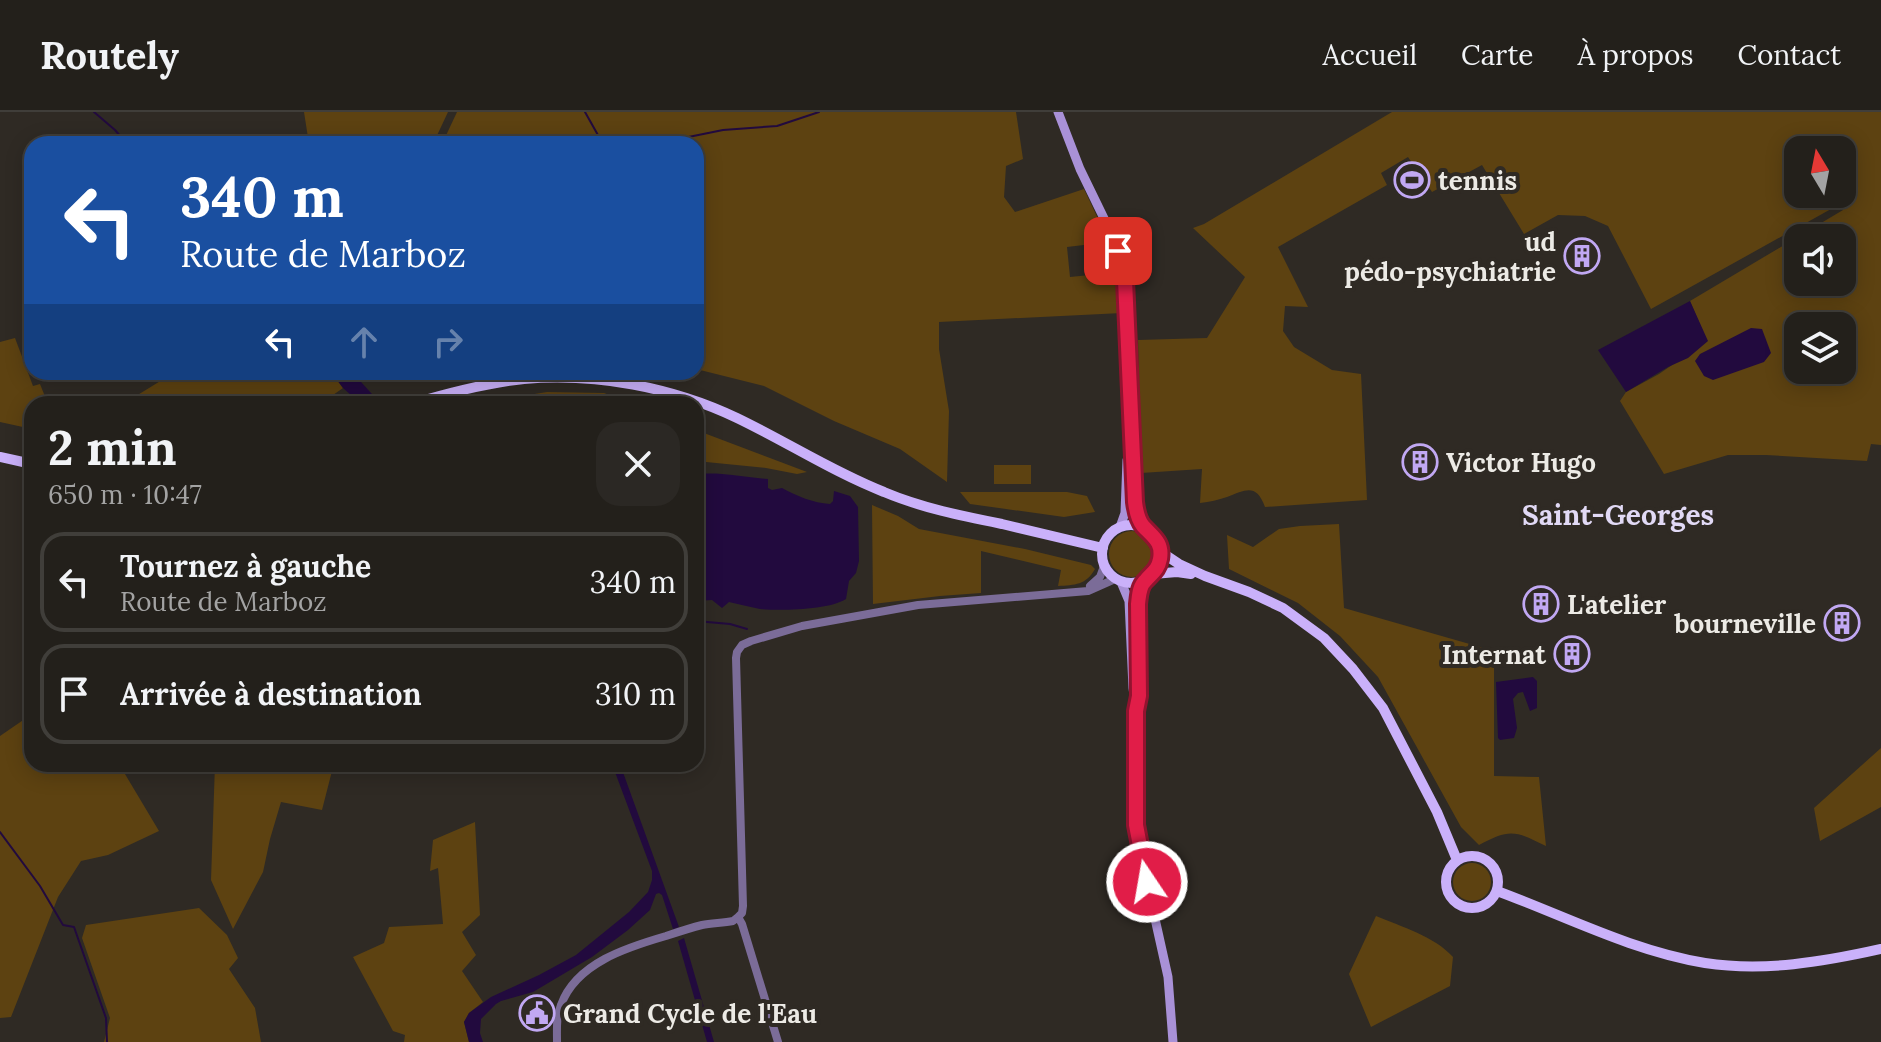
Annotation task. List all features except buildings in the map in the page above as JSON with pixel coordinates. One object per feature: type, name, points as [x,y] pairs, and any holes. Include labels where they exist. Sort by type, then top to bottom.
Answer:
[{"type":"main road","points":[[1058,112],[1121,260],[1125,280],[1136,512],[1144,528],[1157,540],[1161,552],[1160,560],[1139,591],[1139,696],[1136,711]]},
{"type":"main road","points":[[437,396],[518,380]]},
{"type":"main road","points":[[598,380],[646,387],[678,396]]},
{"type":"main road","points":[[704,405],[736,417],[846,476],[901,499],[936,510],[1103,548]]},
{"type":"main road","points":[[1120,527],[1127,494],[1130,413]]},
{"type":"main road","points":[[0,457],[24,462]]},
{"type":"main road","points":[[1144,528],[1136,525],[1120,527],[1109,535],[1103,548],[1104,566],[1118,580],[1129,601],[1136,711],[1137,838],[1168,977],[1173,1042]]},
{"type":"main road","points":[[1161,552],[1205,576],[1236,586],[1283,608],[1324,638],[1383,708],[1437,812],[1457,860]]},
{"type":"main road","points":[[1118,580],[1129,584],[1177,572],[1205,576]]},
{"type":"main road","points":[[1473,856],[1488,862],[1497,875],[1497,891],[1482,907],[1468,909],[1456,904],[1446,890],[1445,882],[1457,860],[1473,856]]},
{"type":"main road","points":[[1497,891],[1631,944],[1707,963],[1789,965],[1881,949]]},
{"type":"street","points":[[1079,592],[1095,583],[1104,566]]},
{"type":"street","points":[[557,1042],[560,1006],[578,978],[620,950],[702,925],[733,921],[742,913],[737,652],[742,645],[802,626],[894,609],[949,601],[1079,592],[1118,580]]},
{"type":"street","points":[[738,917],[778,1042]]},
{"type":"shaded area","points":[[304,112],[448,112],[437,136],[308,136]]},
{"type":"shaded area","points":[[457,112],[1016,112],[1023,159],[1006,166],[1004,197],[1015,212],[1084,189],[1109,242],[1067,247],[1070,277],[1120,272],[1122,313],[939,322],[939,349],[949,411],[947,482],[900,449],[764,386],[704,371],[704,136],[446,136]]},
{"type":"shaded area","points":[[1392,112],[1881,112],[1881,445],[1871,444],[1867,461],[1728,455],[1664,474],[1620,401],[1626,392],[1707,341],[1690,301],[1784,245],[1784,296],[1856,296],[1856,224],[1819,224],[1842,208],[1856,208],[1856,136],[1784,136],[1784,208],[1833,208],[1804,224],[1784,224],[1784,235],[1651,309],[1608,226],[1585,216],[1558,215],[1524,234],[1482,165],[1432,192],[1408,157],[1381,173],[1387,185],[1278,247],[1308,307],[1285,306],[1283,331],[1294,347],[1332,370],[1361,374],[1367,500],[1265,507],[1258,494],[1250,490],[1200,503],[1202,469],[1141,473],[1138,340],[1207,338],[1245,277],[1193,228]]},
{"type":"shaded area","points":[[1690,301],[1708,341],[1688,358],[1626,392],[1598,350]]},
{"type":"shaded area","points":[[1751,328],[1762,329],[1771,353],[1764,362],[1713,380],[1704,376],[1695,361],[1700,354]]},
{"type":"shaded area","points":[[15,338],[24,362],[24,380],[31,380],[33,386],[40,384],[45,396],[24,396],[24,427],[0,422],[0,342]]},
{"type":"shaded area","points":[[162,380],[337,380],[343,388],[332,396],[136,396]]},
{"type":"shaded area","points":[[337,380],[359,380],[374,396],[352,396]]},
{"type":"shaded area","points":[[547,392],[604,393],[612,396],[522,396]]},
{"type":"shaded area","points":[[704,433],[807,472],[797,474],[704,462]]},
{"type":"shaded area","points":[[994,465],[1031,465],[1031,484],[994,484]]},
{"type":"shaded area","points":[[704,473],[768,479],[768,488],[772,490],[782,488],[805,499],[830,504],[834,491],[850,496],[858,507],[859,561],[856,573],[849,581],[846,599],[817,608],[779,610],[729,602],[722,608],[712,600],[704,600]]},
{"type":"shaded area","points":[[960,492],[1067,492],[1087,496],[1095,512],[1064,517],[970,504]]},
{"type":"shaded area","points":[[872,505],[919,529],[1025,549],[1091,565],[1095,569],[1084,581],[1058,586],[1061,570],[981,551],[981,593],[873,604]]},
{"type":"shaded area","points":[[1339,524],[1344,608],[1494,651],[1494,776],[1539,777],[1546,846],[1513,834],[1498,836],[1479,845],[1461,827],[1378,677],[1340,636],[1298,603],[1229,569],[1227,535],[1253,547],[1279,529]]},
{"type":"shaded area","points":[[1132,531],[1148,538],[1155,554],[1148,570],[1132,577],[1116,570],[1109,554],[1116,538]]},
{"type":"shaded area","points":[[1533,677],[1537,681],[1537,708],[1530,711],[1523,692],[1518,693],[1513,699],[1517,728],[1514,738],[1500,740],[1496,682]]},
{"type":"shaded area","points":[[24,720],[24,772],[124,772],[159,831],[108,855],[81,861],[58,897],[11,1017],[0,1018],[0,736]]},
{"type":"shaded area","points":[[1881,748],[1881,807],[1820,841],[1814,808]]},
{"type":"shaded area","points":[[215,772],[332,772],[322,810],[281,802],[263,872],[233,929],[211,880]]},
{"type":"shaded area","points":[[615,772],[623,772],[679,927],[673,929],[662,895],[656,894],[650,910],[592,957],[533,992],[496,1004],[481,1019],[483,1042],[469,1042],[464,1022],[469,1013],[491,997],[576,955],[629,912],[648,892],[652,871]]},
{"type":"shaded area","points":[[475,822],[480,915],[462,932],[476,955],[462,971],[483,1002],[469,1013],[464,1022],[469,1042],[404,1042],[405,1035],[393,1031],[353,957],[384,943],[389,927],[443,924],[438,868],[430,871],[433,840]]},
{"type":"shaded area","points":[[1472,863],[1485,869],[1491,882],[1485,895],[1472,901],[1459,895],[1453,882],[1459,869]]},
{"type":"shaded area","points":[[199,908],[227,935],[238,958],[229,969],[255,1008],[261,1042],[104,1042],[110,1018],[82,938],[86,925]]},
{"type":"shaded area","points":[[1376,916],[1427,938],[1453,957],[1450,986],[1371,1027],[1349,974]]},
{"type":"shaded area","points":[[684,938],[714,1042],[707,1042],[678,941]]},
{"type":"waterway","points":[[94,112],[120,136]]},
{"type":"waterway","points":[[585,112],[598,136]]},
{"type":"waterway","points":[[693,136],[723,130],[777,126],[819,112]]},
{"type":"waterway","points":[[704,622],[747,629]]},
{"type":"waterway","points":[[0,832],[40,886],[63,925],[74,927],[106,1018],[107,1042]]},
{"type":"place","name":"tennis","points":[[1412,180]]},
{"type":"place","name":"ud pédo-psychiatrie","points":[[1582,256]]},
{"type":"place","name":"Victor Hugo","points":[[1420,462]]},
{"type":"place","name":"L'atelier","points":[[1541,604]]},
{"type":"place","name":"bourneville","points":[[1842,623]]},
{"type":"place","name":"Internat","points":[[1572,654]]},
{"type":"place","name":"Grand Cycle de l'Eau","points":[[537,1013]]},
{"type":"district","name":"Saint-Georges","points":[[1618,515]]},
{"type":"route","points":[[1118,251],[1125,280],[1136,512],[1144,528],[1157,540],[1161,552],[1157,569],[1144,581],[1139,591],[1137,625],[1139,696],[1136,711],[1135,812],[1137,838],[1147,882]]}]
